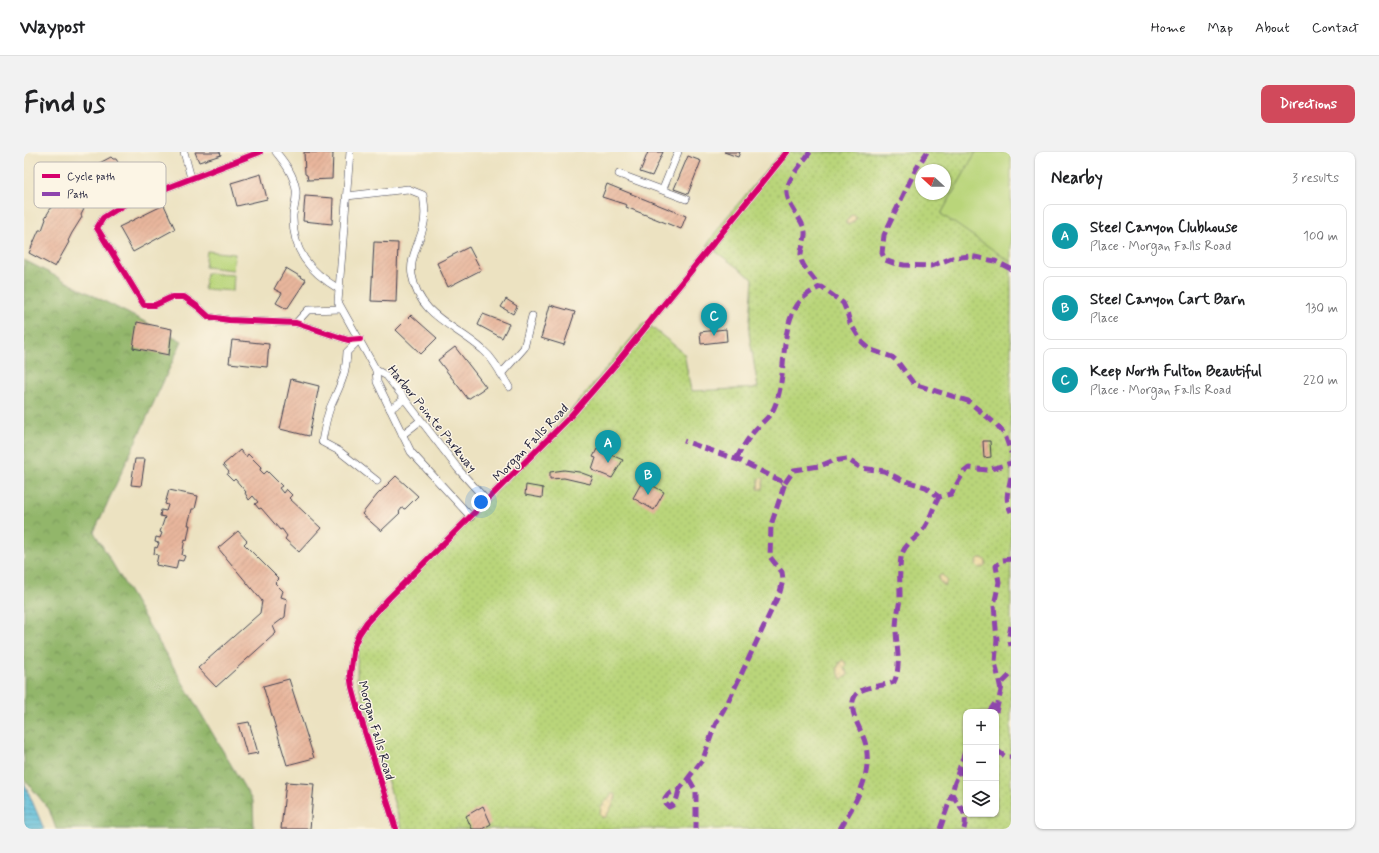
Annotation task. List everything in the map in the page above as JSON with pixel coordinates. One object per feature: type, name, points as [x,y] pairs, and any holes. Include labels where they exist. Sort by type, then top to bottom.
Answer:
[{"type":"street","points":[[184,152],[191,178]]},
{"type":"street","points":[[166,188],[260,152]]},
{"type":"street","points":[[276,152],[293,177],[296,191],[293,214],[294,233],[299,252],[322,279],[339,289]]},
{"type":"street","points":[[296,323],[308,310],[341,309],[338,302],[350,152]]},
{"type":"street","points":[[663,189],[678,152]]},
{"type":"street","name":"Morgan Falls Road","points":[[396,829],[352,687],[351,660],[354,646],[367,622],[568,419],[615,365],[783,153]]},
{"type":"street","points":[[619,174],[663,189],[686,199]]},
{"type":"street","points":[[347,196],[408,189],[423,195],[425,208],[423,227],[414,257],[412,274],[416,293],[429,311],[484,350],[509,387]]},
{"type":"street","points":[[119,208],[103,218],[97,228],[144,306],[155,305],[172,298],[184,297],[209,317],[229,320],[296,323],[348,340],[360,339]]},
{"type":"street","name":"Harbor Pointe Parkway","points":[[341,309],[360,339],[376,370],[377,382],[411,452],[471,517]]},
{"type":"street","points":[[501,374],[524,348],[532,316]]},
{"type":"street","points":[[360,339],[348,352],[342,385],[330,409],[322,442],[339,451],[377,481]]},
{"type":"street","name":"Harbor Pointe Parkway","points":[[376,370],[387,376],[459,470],[487,501]]},
{"type":"street","points":[[390,409],[405,399]]},
{"type":"street","points":[[402,435],[420,420]]},
{"type":"green space","points":[[782,152],[976,152],[951,196],[951,164],[915,164],[915,200],[949,200],[941,214],[1011,256],[1011,829],[402,829],[357,679],[358,631],[532,457],[645,322],[684,353],[691,391],[758,388],[749,333],[753,279],[707,245],[726,218]]},
{"type":"green space","points":[[976,152],[1011,152],[1011,262],[941,214],[949,200],[951,200],[951,196]]},
{"type":"green space","points":[[207,251],[235,254],[233,270],[205,267]]},
{"type":"green space","points":[[24,260],[182,341],[94,532],[253,802],[254,829],[56,829],[49,809],[24,779]]},
{"type":"green space","points":[[206,273],[234,275],[233,291],[204,289]]},
{"type":"sand","points":[[851,215],[856,216],[855,220],[850,224],[846,224],[846,222]]},
{"type":"sand","points":[[762,477],[764,480],[762,489],[758,489],[759,479]]},
{"type":"sand","points":[[979,558],[983,558],[985,559],[985,567],[979,568],[976,565],[976,561]]},
{"type":"sand","points":[[942,575],[947,580],[945,586],[939,581],[939,576]]},
{"type":"sand","points":[[843,660],[846,664],[844,670],[847,671],[848,675],[841,679],[837,669],[840,662]]},
{"type":"sand","points":[[612,794],[615,794],[616,798],[606,817],[602,817],[600,815],[601,807]]},
{"type":"water","points":[[24,782],[44,829],[24,829]]},
{"type":"building","points":[[195,152],[220,152],[221,155],[199,162]]},
{"type":"building","points":[[304,152],[333,153],[332,179],[308,180],[307,175],[305,174]]},
{"type":"building","points":[[648,152],[663,152],[652,176],[640,172]]},
{"type":"building","points":[[724,152],[740,152],[738,157]]},
{"type":"building","points":[[688,156],[701,161],[688,194],[674,189]]},
{"type":"building","points":[[111,157],[116,159],[118,162],[102,162]]},
{"type":"building","points":[[261,174],[267,199],[237,206],[231,183]]},
{"type":"building","points":[[607,184],[686,216],[681,229],[626,207],[627,205],[602,197]]},
{"type":"building","points":[[305,196],[333,198],[332,224],[303,221]]},
{"type":"building","points":[[51,208],[84,209],[81,215],[82,217],[55,267],[29,253],[39,230],[42,230],[46,219],[45,218]]},
{"type":"building","points":[[158,208],[165,208],[175,229],[133,252],[119,227]]},
{"type":"building","points":[[374,242],[398,243],[396,302],[371,301]]},
{"type":"building","points":[[469,247],[481,270],[448,287],[437,263]]},
{"type":"building","points":[[286,268],[306,280],[287,309],[276,303],[282,293],[274,289]]},
{"type":"building","points":[[506,299],[517,306],[513,314],[501,307]]},
{"type":"building","points":[[550,305],[575,312],[564,345],[541,338]]},
{"type":"building","points":[[483,314],[509,324],[502,338],[478,325]]},
{"type":"building","points":[[411,315],[437,338],[421,354],[396,330]]},
{"type":"building","points":[[137,322],[172,329],[169,355],[133,348]]},
{"type":"building","points":[[726,329],[727,341],[701,344],[700,332]]},
{"type":"building","points":[[232,340],[269,344],[267,367],[229,363]]},
{"type":"building","points":[[455,347],[486,387],[468,399],[438,360]]},
{"type":"building","points":[[291,379],[319,386],[309,436],[280,429]]},
{"type":"building","points":[[983,441],[990,441],[991,457],[984,458]]},
{"type":"building","points":[[597,449],[623,460],[612,478],[592,470],[596,458],[593,457]]},
{"type":"building","points":[[240,450],[246,457],[248,454],[261,467],[260,470],[264,474],[267,471],[282,486],[279,488],[283,493],[286,489],[292,495],[289,498],[321,528],[299,552],[285,539],[287,536],[282,529],[280,530],[261,508],[259,509],[255,504],[258,502],[253,496],[249,500],[245,493],[246,492],[235,479],[233,481],[227,475],[229,472],[223,465]]},
{"type":"building","points":[[135,459],[145,459],[141,486],[131,485]]},
{"type":"building","points":[[564,470],[579,472],[593,477],[590,484],[564,478],[550,479],[550,472]]},
{"type":"building","points":[[396,476],[418,496],[405,509],[402,508],[399,512],[400,513],[381,531],[362,514],[377,495]]},
{"type":"building","points":[[643,480],[664,492],[654,510],[633,498]]},
{"type":"building","points":[[526,485],[543,488],[542,498],[525,495]]},
{"type":"building","points":[[169,490],[198,496],[195,509],[192,509],[188,525],[190,525],[187,540],[185,539],[182,555],[185,556],[183,561],[178,560],[176,569],[156,565],[158,555],[154,554],[155,547],[157,548],[159,543],[155,542],[156,537],[160,538],[162,533],[160,532],[165,517],[160,516],[161,510],[166,511],[168,505],[165,504]]},
{"type":"building","points":[[238,531],[247,541],[244,544],[279,579],[275,583],[283,591],[281,597],[287,599],[285,617],[273,626],[276,633],[216,687],[198,668],[260,613],[262,601],[218,548]]},
{"type":"building","points":[[289,679],[314,758],[287,765],[263,686]]},
{"type":"building","points":[[249,722],[258,753],[247,755],[238,724]]},
{"type":"building","points":[[286,782],[314,784],[310,829],[281,829]]},
{"type":"building","points":[[483,806],[491,824],[482,829],[472,829],[466,816]]},
{"type":"marked path","points":[[810,152],[790,180],[787,195],[791,205],[801,221],[805,232],[801,250],[802,262],[819,288]]},
{"type":"marked path","points":[[927,152],[916,169],[884,235],[882,253],[885,260],[904,265],[931,266],[952,258],[970,256],[995,261],[1011,269]]},
{"type":"marked path","points":[[736,459],[750,436],[768,417],[774,408],[779,392],[789,323],[795,308],[805,296],[821,287],[843,303],[850,323],[862,342],[871,350],[892,357],[897,361],[914,384],[968,401],[997,425],[1005,435],[1011,453]]},
{"type":"marked path","points":[[679,790],[675,802],[669,807],[666,804],[665,798],[668,794],[679,790],[703,759],[715,725],[729,700],[780,592],[783,580],[782,572],[770,557],[771,525],[785,483],[741,461],[684,441]]},
{"type":"marked path","points":[[785,483],[794,470],[820,466],[832,461],[847,459],[861,468],[884,471],[902,480],[926,487],[939,497]]},
{"type":"marked path","points":[[840,829],[861,789],[867,769],[865,740],[854,715],[853,702],[855,696],[862,690],[894,682],[898,669],[896,624],[900,598],[900,563],[902,554],[924,528],[939,497],[951,494],[964,472],[969,468],[988,470],[1011,463]]},
{"type":"marked path","points":[[1011,477],[1007,498],[1011,512]]},
{"type":"marked path","points":[[1001,690],[995,662],[997,640],[994,605],[999,582],[996,566],[1002,560],[1011,559]]},
{"type":"marked path","points":[[1011,626],[1009,636],[1011,646]]},
{"type":"marked path","points":[[997,709],[1003,682],[1011,674]]},
{"type":"marked path","points":[[991,709],[996,702]]},
{"type":"marked path","points":[[999,752],[1006,757],[1011,757]]},
{"type":"marked path","points":[[957,775],[963,758]]},
{"type":"marked path","points":[[963,770],[956,779],[952,794],[964,814],[964,829]]},
{"type":"marked path","points":[[689,779],[696,791],[696,829]]},
{"type":"marked path","points":[[940,829],[952,794]]},
{"type":"cycle path","points":[[166,188],[260,152]]},
{"type":"cycle path","points":[[396,829],[352,687],[350,674],[354,646],[359,634],[367,622],[389,598],[568,419],[615,365],[787,152]]},
{"type":"cycle path","points":[[119,208],[103,218],[97,228],[144,305],[155,305],[172,297],[184,297],[209,317],[229,320],[296,323],[348,340],[360,339]]},
{"type":"place","name":"Keep North Fulton Beautiful","points":[[714,336]]},
{"type":"place","name":"Steel Canyon Clubhouse","points":[[608,463]]},
{"type":"place","name":"Steel Canyon Cart Barn","points":[[648,495]]}]
